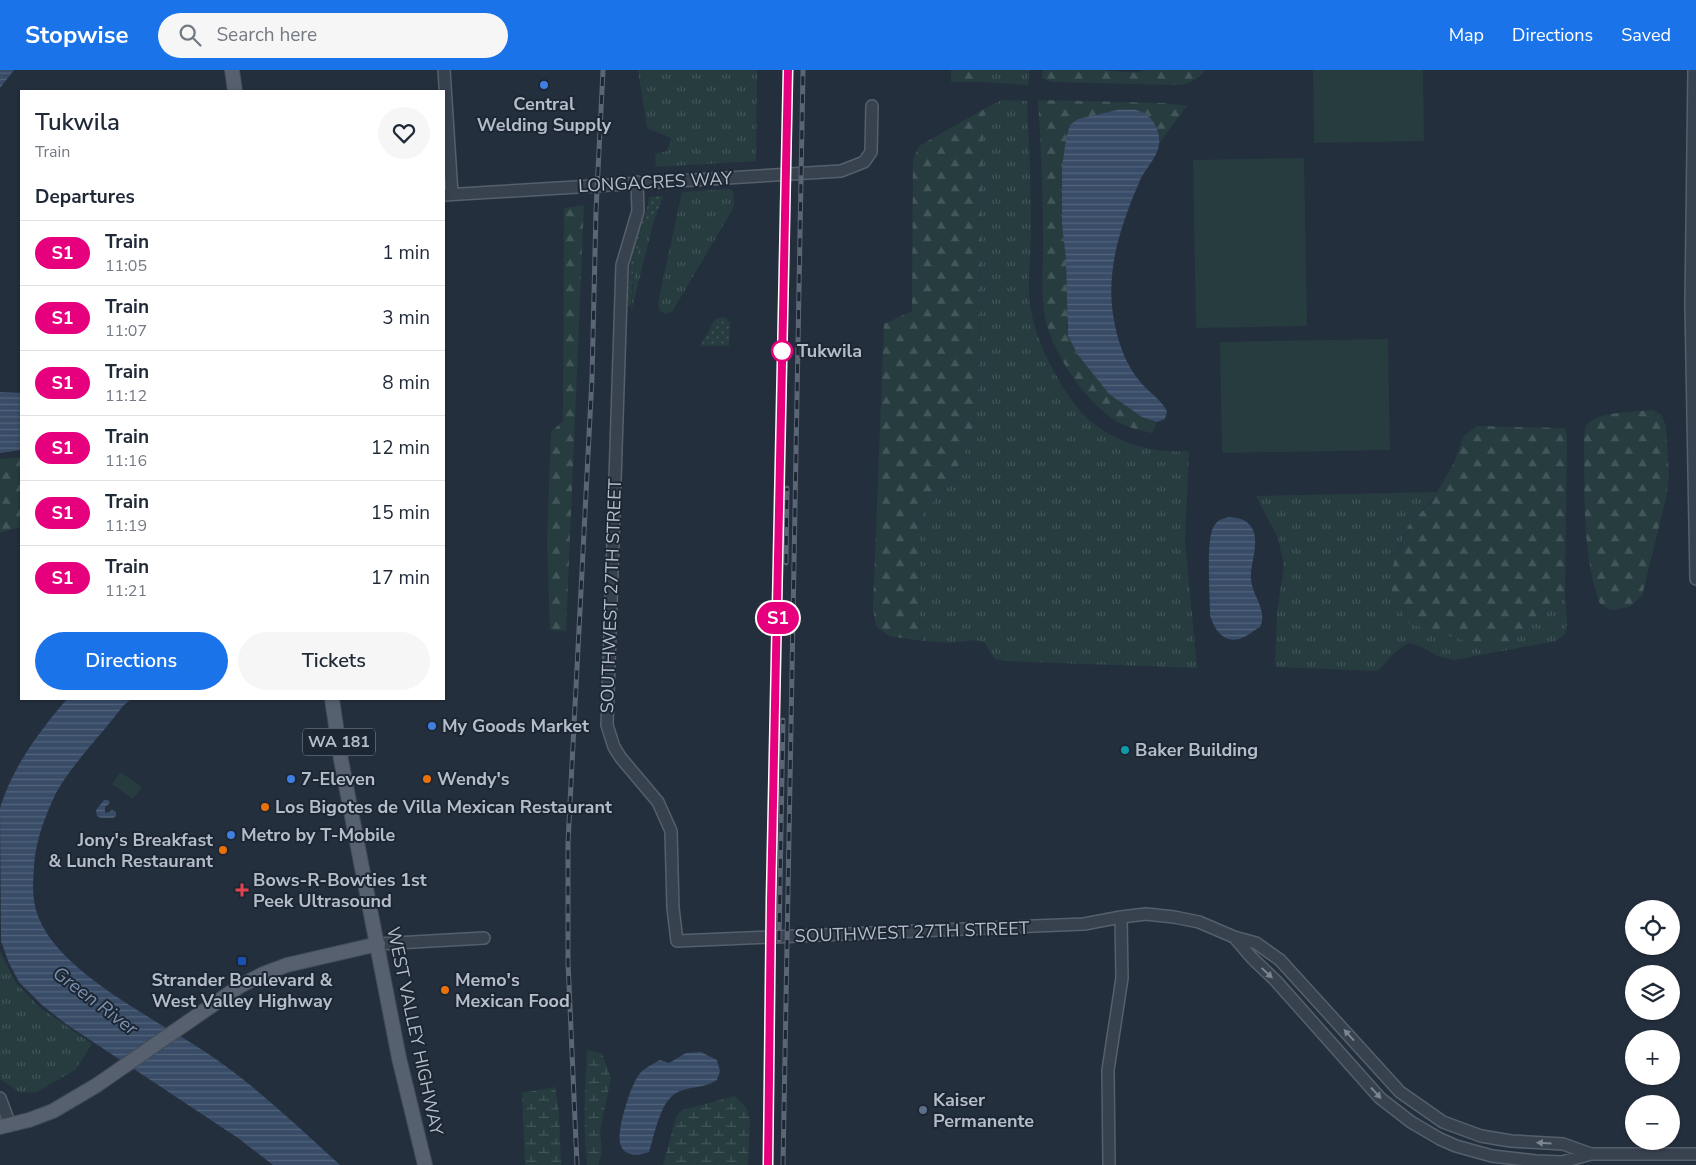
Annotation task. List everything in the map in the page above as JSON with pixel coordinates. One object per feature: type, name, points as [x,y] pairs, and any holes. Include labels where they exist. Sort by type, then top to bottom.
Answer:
[{"type":"main road","points":[[232,70],[235,90]]},
{"type":"main road","name":"WEST VALLEY HIGHWAY","points":[[332,700],[341,760],[399,1058],[425,1165]]},
{"type":"main road","points":[[5,1126],[53,1111],[97,1085],[240,986],[263,974],[287,965],[378,944]]},
{"type":"street","points":[[444,70],[445,90]]},
{"type":"street","points":[[1694,70],[1691,305],[1696,579]]},
{"type":"street","points":[[445,101],[448,195]]},
{"type":"street","name":"LONGACRES WAY","points":[[448,195],[841,170],[864,162],[871,152],[872,106]]},
{"type":"street","name":"SOUTHWEST 27TH STREET","points":[[637,182],[638,211],[622,265],[607,725],[614,748],[658,802],[671,831],[673,908],[677,941],[1084,924],[1146,914],[1199,922],[1234,937],[1256,943],[1280,960],[1400,1092],[1443,1122],[1481,1136],[1511,1141],[1563,1144],[1591,1154]]},
{"type":"street","points":[[1109,1165],[1108,1070],[1122,978],[1121,917]]},
{"type":"street","name":"SOUTHWEST 27TH STREET","points":[[1234,937],[1276,981],[1380,1098],[1425,1131],[1456,1146],[1483,1154],[1511,1159],[1562,1162],[1591,1154],[1696,1154]]},
{"type":"street","points":[[378,944],[484,938]]},
{"type":"street","points":[[0,1098],[5,1126]]},
{"type":"green space","points":[[638,70],[757,70],[756,161],[656,167],[655,154],[667,151],[671,138],[647,128]]},
{"type":"green space","points":[[951,70],[982,70],[981,82],[951,82]]},
{"type":"green space","points":[[982,70],[1030,70],[1028,85],[981,82]]},
{"type":"green space","points":[[1043,70],[1130,72],[1146,70],[1205,70],[1194,80],[1179,85],[1051,82],[1042,78]]},
{"type":"green space","points":[[1313,70],[1423,70],[1424,141],[1314,143]]},
{"type":"green space","points":[[1002,100],[1027,101],[1031,214],[1030,306],[1043,349],[1063,388],[1080,411],[1116,438],[1144,448],[1189,451],[1185,541],[1197,668],[1004,661],[994,658],[984,642],[975,640],[950,643],[923,641],[920,633],[919,533],[924,511],[950,484],[971,438],[978,400],[984,109]]},
{"type":"green space","points":[[1038,100],[1165,103],[1187,106],[1159,143],[1156,126],[1149,116],[1117,110],[1078,119],[1063,197],[1062,225],[1066,259],[1068,315],[1066,326],[1078,355],[1109,394],[1142,417],[1157,422],[1152,433],[1120,423],[1104,412],[1082,389],[1072,375],[1062,360],[1049,331],[1045,317],[1042,277],[1043,203]]},
{"type":"green space","points":[[984,109],[978,400],[971,438],[950,484],[924,511],[919,533],[920,633],[923,641],[889,636],[876,626],[873,608],[884,324],[912,311],[913,160],[919,146]]},
{"type":"green space","points":[[1304,158],[1307,326],[1196,328],[1193,160]]},
{"type":"green space","points":[[730,189],[733,191],[734,207],[672,312],[665,314],[659,310],[658,303],[682,192]]},
{"type":"green space","points":[[663,196],[656,216],[653,216],[642,229],[633,274],[631,306],[627,306],[629,270],[633,250],[649,197]]},
{"type":"green space","points":[[584,205],[566,631],[550,630],[547,540],[551,432],[563,421],[564,208]]},
{"type":"green space","points":[[655,216],[631,312],[635,260],[642,229]]},
{"type":"green space","points":[[721,317],[726,318],[730,323],[729,346],[700,346],[715,320]]},
{"type":"green space","points":[[1388,339],[1390,450],[1222,453],[1220,342]]},
{"type":"green space","points":[[1652,410],[1661,414],[1666,426],[1669,478],[1666,498],[1642,596],[1629,607],[1611,610],[1600,604],[1590,564],[1584,499],[1585,430],[1592,420],[1599,417]]},
{"type":"green space","points":[[1477,426],[1564,428],[1567,434],[1565,595],[1506,644],[1481,646],[1406,622],[1389,584],[1394,562],[1408,526],[1432,501],[1455,461],[1463,437]]},
{"type":"green space","points":[[20,457],[20,527],[0,533],[0,459]]},
{"type":"green space","points":[[1437,492],[1406,531],[1397,553],[1390,584],[1506,644],[1565,595],[1567,623],[1565,634],[1556,641],[1454,660],[1437,656],[1420,646],[1408,643],[1393,654],[1378,671],[1275,667],[1277,612],[1284,566],[1278,538],[1256,496]]},
{"type":"green space","points":[[120,772],[142,787],[133,799],[112,784]]},
{"type":"green space","points":[[0,951],[16,983],[38,1006],[92,1044],[75,1070],[35,1093],[19,1092],[0,1079]]},
{"type":"green space","points":[[587,1050],[602,1053],[611,1078],[600,1130],[602,1153],[598,1165],[587,1165],[585,1094]]},
{"type":"green space","points":[[555,1087],[559,1112],[561,1165],[525,1165],[522,1093]]},
{"type":"green space","points":[[735,1096],[746,1107],[750,1120],[748,1165],[663,1165],[676,1117],[682,1110]]},
{"type":"water","points":[[0,70],[14,70],[0,88]]},
{"type":"water","points":[[1117,110],[1136,110],[1146,114],[1157,128],[1159,139],[1156,154],[1141,178],[1122,228],[1114,262],[1111,297],[1117,334],[1126,360],[1136,377],[1167,412],[1165,419],[1157,422],[1142,417],[1109,394],[1078,355],[1068,336],[1066,259],[1062,225],[1062,168],[1066,139],[1070,125],[1078,119]]},
{"type":"water","points":[[0,392],[20,393],[20,450],[0,453]]},
{"type":"water","points":[[1229,517],[1245,521],[1252,528],[1255,546],[1251,579],[1262,615],[1260,627],[1236,640],[1221,634],[1214,625],[1210,615],[1209,557],[1211,535],[1213,528],[1221,519]]},
{"type":"water","name":"Green River","points":[[66,700],[130,700],[70,771],[56,793],[45,819],[35,856],[33,888],[36,910],[46,932],[63,953],[84,973],[109,992],[225,1065],[275,1106],[340,1165],[273,1165],[238,1138],[66,1024],[42,1005],[19,982],[9,963],[1,941],[0,808],[12,778],[28,750]]},
{"type":"water","points":[[104,800],[108,800],[110,803],[105,807],[105,812],[107,813],[112,810],[116,812],[116,816],[113,818],[97,816],[96,810]]},
{"type":"water","points":[[701,1052],[717,1060],[720,1071],[717,1080],[680,1091],[673,1095],[659,1117],[649,1152],[636,1155],[624,1151],[620,1143],[620,1128],[631,1090],[640,1073],[660,1060],[669,1063],[686,1053]]},
{"type":"railway","points":[[577,1165],[568,962],[568,842],[592,378],[596,211],[603,70]]},
{"type":"railway","points":[[768,1165],[771,899],[788,70]]},
{"type":"railway","points":[[783,1165],[803,70]]},
{"type":"railway","points":[[786,563],[787,488]]},
{"type":"railway","points":[[779,940],[783,720]]},
{"type":"train","name":"S1","points":[[768,1165],[772,948],[771,900],[788,70]]},
{"type":"place","name":"Central Welding Supply","points":[[544,85]]},
{"type":"place","name":"Tukwila","points":[[782,351]]},
{"type":"place","name":"My Goods Market","points":[[432,726]]},
{"type":"place","name":"Baker Building","points":[[1125,750]]},
{"type":"place","name":"7-Eleven","points":[[291,779]]},
{"type":"place","name":"Wendy's","points":[[427,779]]},
{"type":"place","name":"Los Bigotes de Villa Mexican Restaurant","points":[[265,807]]},
{"type":"place","name":"Metro by T-Mobile","points":[[231,835]]},
{"type":"place","name":"Jony's Breakfast & Lunch Restaurant","points":[[223,850]]},
{"type":"place","name":"Bows-R-Bowties 1st Peek Ultrasound","points":[[242,890]]},
{"type":"place","name":"Strander Boulevard & West Valley Highway","points":[[242,961]]},
{"type":"place","name":"Memo's Mexican Food","points":[[445,990]]},
{"type":"place","name":"Kaiser Permanente","points":[[923,1110]]}]
